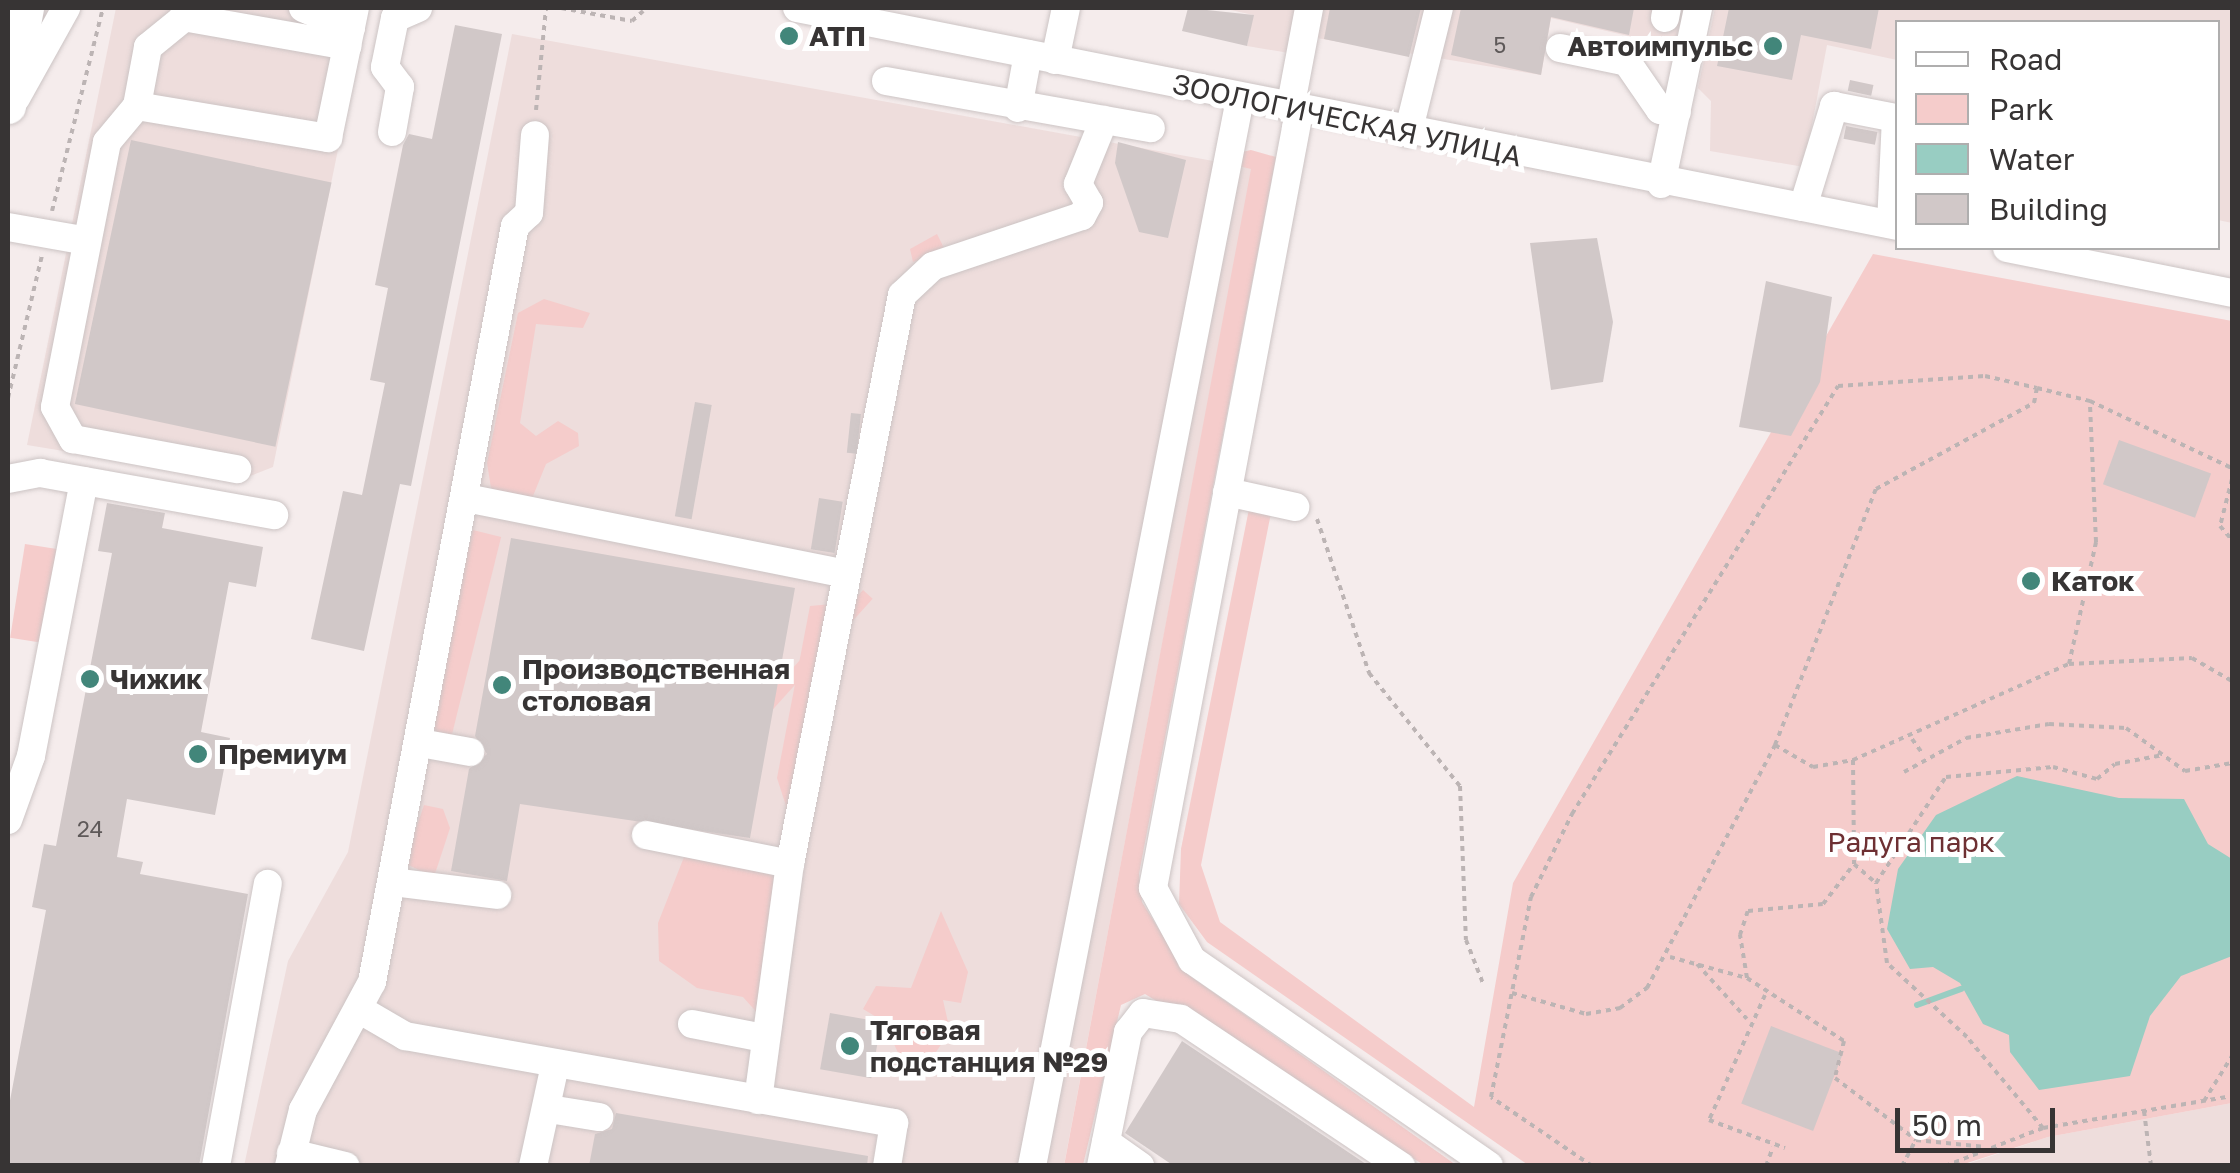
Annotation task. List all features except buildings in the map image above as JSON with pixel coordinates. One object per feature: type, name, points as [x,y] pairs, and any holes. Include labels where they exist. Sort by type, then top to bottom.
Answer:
[{"type":"main road","points":[[8,109],[26,8]]},
{"type":"street","points":[[8,109],[66,8]]},
{"type":"street","points":[[303,8],[351,27]]},
{"type":"street","points":[[392,132],[400,88],[385,67],[394,18],[418,8]]},
{"type":"street","name":"ЗООЛОГИЧЕСКАЯ УЛИЦА","points":[[797,8],[1661,184],[1894,225]]},
{"type":"street","points":[[1018,108],[1066,8]]},
{"type":"street","points":[[1309,8],[1228,492],[1153,888],[1164,921],[1192,960],[1489,1166]]},
{"type":"street","points":[[1408,133],[1439,8]]},
{"type":"street","points":[[1661,184],[1698,8]]},
{"type":"street","points":[[237,468],[73,439],[55,407],[106,142],[136,106],[148,47],[190,12],[351,27]]},
{"type":"street","points":[[136,106],[328,138],[351,27]]},
{"type":"street","points":[[1560,48],[1628,62],[1660,110],[1676,112]]},
{"type":"street","points":[[886,80],[1018,108],[1151,128]]},
{"type":"street","points":[[1032,1166],[1240,99]]},
{"type":"street","points":[[1803,207],[1834,106],[1895,116]]},
{"type":"street","points":[[758,1100],[790,864],[902,294],[933,266],[1082,216],[1089,202],[1078,184],[1104,120]]},
{"type":"street","points":[[345,1166],[290,1159],[307,1100],[362,1011],[393,882],[516,226],[528,214],[535,135]]},
{"type":"street","points":[[1894,225],[1895,189]]},
{"type":"street","points":[[8,227],[88,241]]},
{"type":"street","points":[[2016,250],[2232,293]]},
{"type":"street","points":[[8,479],[84,481],[274,516]]},
{"type":"street","points":[[8,820],[32,756],[84,481]]},
{"type":"street","points":[[1228,492],[1295,507]]},
{"type":"street","points":[[8,493],[8,502]]},
{"type":"street","points":[[466,498],[846,574]]},
{"type":"street","points":[[420,744],[470,752]]},
{"type":"street","points":[[646,835],[790,864]]},
{"type":"street","points":[[393,882],[497,896]]},
{"type":"street","points":[[216,1166],[268,884]]},
{"type":"street","points":[[362,1011],[405,1036],[894,1123],[886,1166]]},
{"type":"street","points":[[1140,1166],[1104,1154],[1128,1032],[1143,1013],[1181,1019],[1400,1166]]},
{"type":"street","points":[[692,1024],[764,1038]]},
{"type":"street","points":[[533,1166],[555,1064]]},
{"type":"street","points":[[548,1109],[599,1116]]},
{"type":"path","points":[[8,398],[103,8]]},
{"type":"path","points":[[535,135],[546,8]]},
{"type":"path","points":[[561,8],[632,20],[643,11]]},
{"type":"path","points":[[1592,1166],[1491,1096],[1531,897],[1572,814],[1838,386],[1985,376],[2090,401],[2232,468]]},
{"type":"path","points":[[1512,993],[1586,1014],[1620,1008],[1670,956],[1775,744],[1876,489],[2034,403],[2037,388]]},
{"type":"path","points":[[2069,664],[2096,542],[2090,401]]},
{"type":"path","points":[[2232,480],[2220,526],[2232,540]]},
{"type":"path","points":[[1295,507],[1320,520],[1369,674],[1460,786],[1466,940],[1484,986]]},
{"type":"path","points":[[1775,744],[1813,768],[1853,760],[1912,738],[2069,664],[2192,658],[2232,681]]},
{"type":"path","points":[[1904,772],[1923,754],[2049,724],[2126,728],[2185,771],[2232,763]]},
{"type":"path","points":[[1912,738],[1923,754]]},
{"type":"path","points":[[1876,883],[1946,777],[2053,767],[2097,778],[2115,764],[2163,755]]},
{"type":"path","points":[[1747,978],[1740,935],[1748,911],[1824,904],[1854,864],[1853,760]]},
{"type":"path","points":[[1854,864],[1876,883],[1888,963],[1914,982],[1928,1008],[1967,1037],[2043,1128]]},
{"type":"path","points":[[1670,956],[1747,978],[1765,995],[1844,1041],[1835,1078],[1916,1140],[1986,1147]]},
{"type":"path","points":[[1697,964],[1747,1020]]},
{"type":"path","points":[[1765,995],[1747,1020],[1708,1120],[1785,1148]]},
{"type":"path","points":[[2204,1101],[2232,1056]]},
{"type":"path","points":[[1945,1166],[2043,1128],[2232,1096]]},
{"type":"path","points":[[2144,1111],[2151,1166]]},
{"type":"path","points":[[1902,1166],[1916,1140]]},
{"type":"path","points":[[1766,1166],[1774,1145]]},
{"type":"shaded area","points":[[116,8],[367,8],[273,467],[240,480],[27,445]]},
{"type":"shaded area","points":[[1222,8],[1683,8],[1675,47],[1551,18],[1541,75],[1304,36],[1289,53],[1247,46],[1253,15]]},
{"type":"shaded area","points":[[1715,8],[2232,8],[2232,223],[2220,220],[2220,20],[1895,20],[1895,60],[1827,45],[1804,167],[1710,151],[1711,101],[1698,88]]},
{"type":"shaded area","points":[[512,34],[1252,168],[1064,1165],[244,1166],[288,961],[348,852]]},
{"type":"shaded area","points":[[2232,1103],[2232,1165],[1961,1166],[2048,1137]]},
{"type":"green space","points":[[1251,150],[1276,157],[1139,874],[1142,902],[1186,973],[1456,1165],[1424,1165],[1145,994],[1121,1005],[1083,1165],[1064,1166],[1251,169],[1231,164],[1233,154]]},
{"type":"green space","points":[[937,234],[945,250],[913,262],[910,249]]},
{"type":"green space","name":"Радуга парк","points":[[1873,254],[2232,321],[2232,1103],[2048,1137],[1961,1165],[1528,1165],[1207,942],[1179,904],[1181,849],[1249,509],[1271,513],[1201,865],[1220,922],[1474,1107],[1513,883]]},
{"type":"green space","points":[[544,299],[590,313],[583,328],[536,324],[520,423],[536,436],[558,421],[578,433],[579,446],[546,464],[533,496],[520,501],[491,488],[487,463],[518,313]]},
{"type":"green space","points":[[473,530],[501,537],[452,736],[423,729]]},
{"type":"green space","points":[[25,544],[62,550],[47,644],[10,638]]},
{"type":"green space","points":[[863,590],[873,599],[736,750],[726,742]]},
{"type":"green space","points":[[832,604],[790,818],[777,778],[810,606]]},
{"type":"green space","points":[[424,805],[443,809],[450,828],[434,877],[404,863]]},
{"type":"green space","points":[[684,857],[766,869],[782,883],[760,1016],[743,997],[697,988],[659,961],[658,923]]},
{"type":"green space","points":[[941,911],[968,972],[961,1003],[943,1000],[950,1031],[936,1052],[901,1059],[883,1021],[863,1009],[876,986],[911,988]]},
{"type":"water","points":[[2017,776],[2119,798],[2184,799],[2208,844],[2232,859],[2232,956],[2181,976],[2150,1016],[2130,1076],[2039,1090],[2010,1052],[2009,1035],[1983,1024],[1960,983],[1933,967],[1910,969],[1887,929],[1898,869],[1936,815]]},
{"type":"waterway","points":[[1917,1005],[1961,989]]},
{"type":"place","name":"АТП","points":[[789,36]]},
{"type":"place","name":"Автоимпульс","points":[[1773,46]]},
{"type":"place","name":"Каток","points":[[2031,581]]},
{"type":"place","name":"Чижик","points":[[90,679]]},
{"type":"place","name":"Производственная столовая","points":[[502,685]]},
{"type":"place","name":"Премиум","points":[[198,754]]},
{"type":"place","name":"Тяговая подстанция №29","points":[[850,1046]]}]
